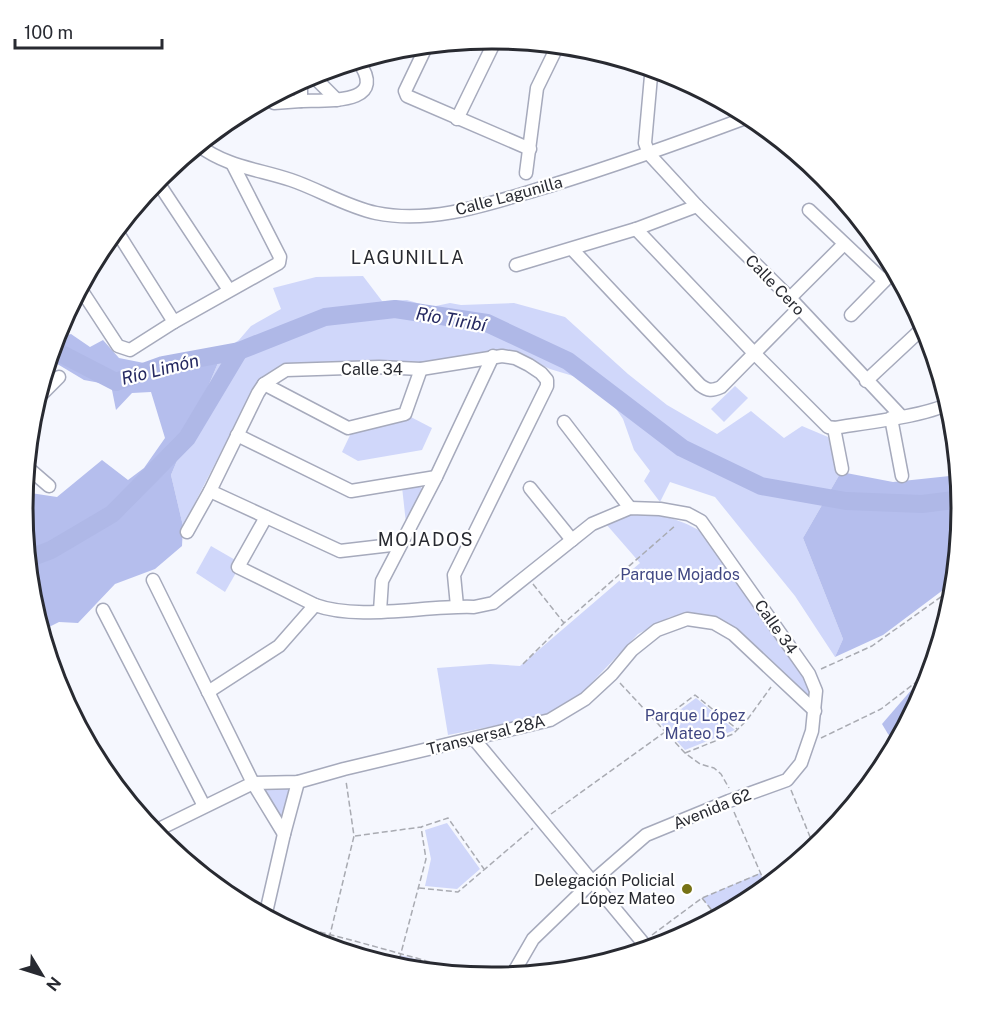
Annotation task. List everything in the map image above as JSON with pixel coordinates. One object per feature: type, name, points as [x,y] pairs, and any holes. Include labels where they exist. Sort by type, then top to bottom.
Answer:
[{"type":"street","points":[[457,119],[491,49]]},
{"type":"street","points":[[526,173],[537,88],[554,53]]},
{"type":"street","points":[[423,55],[405,94],[457,119],[530,149]]},
{"type":"street","points":[[277,103],[356,97],[366,85],[367,76],[362,68]]},
{"type":"street","points":[[649,154],[645,142],[651,77]]},
{"type":"street","points":[[320,83],[337,100]]},
{"type":"street","points":[[301,91],[301,101]]},
{"type":"street","name":"Calle Lagunilla","points":[[206,150],[233,165],[290,180],[374,212],[397,215],[442,213],[480,206],[649,154],[739,121]]},
{"type":"street","name":"Calle Cero","points":[[649,154],[697,206],[790,298],[896,417]]},
{"type":"street","points":[[85,296],[118,346],[130,350],[174,322],[279,263],[280,257],[233,165]]},
{"type":"street","points":[[163,190],[229,290]]},
{"type":"street","points":[[516,265],[636,229],[697,206]]},
{"type":"street","points":[[809,210],[884,281]]},
{"type":"street","points":[[636,229],[824,424],[834,428],[940,407]]},
{"type":"street","points":[[121,238],[174,322]]},
{"type":"street","points":[[790,298],[844,244]]},
{"type":"street","points":[[572,249],[700,386],[707,390],[721,387],[799,308]]},
{"type":"street","points":[[851,315],[889,276]]},
{"type":"street","points":[[866,381],[917,333]]},
{"type":"street","points":[[380,611],[382,581],[436,477],[493,356]]},
{"type":"street","name":"Calle 34","points":[[264,384],[286,370],[421,369],[493,356],[515,358],[541,373],[547,380],[547,386],[454,575],[457,606]]},
{"type":"street","points":[[187,532],[210,492],[264,384],[348,428],[405,414],[421,369]]},
{"type":"street","points":[[50,386],[59,377]]},
{"type":"street","points":[[896,417],[902,476]]},
{"type":"street","points":[[564,422],[630,508]]},
{"type":"street","points":[[834,428],[842,470]]},
{"type":"street","points":[[237,435],[351,491],[436,477]]},
{"type":"street","points":[[34,473],[49,486]]},
{"type":"street","points":[[530,488],[572,540]]},
{"type":"street","points":[[210,492],[340,551],[400,544]]},
{"type":"street","points":[[266,518],[238,567],[315,605],[354,613],[493,603],[592,524],[630,508],[660,509],[688,514]]},
{"type":"street","name":"Calle 34","points":[[688,514],[701,521],[809,674],[816,691],[812,731],[807,745]]},
{"type":"street","points":[[153,580],[253,783],[284,834]]},
{"type":"street","points":[[208,692],[279,646],[315,605]]},
{"type":"street","points":[[103,610],[204,806]]},
{"type":"street","name":"Transversal 28A","points":[[253,783],[298,782],[344,768],[550,720],[585,699],[612,674],[632,650],[657,630],[687,620],[714,623],[733,634],[778,676]]},
{"type":"street","points":[[778,676],[815,711]]},
{"type":"street","points":[[474,739],[643,943]]},
{"type":"street","points":[[787,780],[801,763],[807,745]]},
{"type":"street","name":"Avenida 62","points":[[517,967],[533,939],[593,880],[646,835],[787,780]]},
{"type":"street","points":[[267,908],[298,782]]},
{"type":"street","points":[[162,827],[253,783]]},
{"type":"path","points":[[523,664],[564,623],[688,514]]},
{"type":"path","points":[[527,577],[564,623]]},
{"type":"path","points":[[809,674],[872,646],[943,595]]},
{"type":"path","points":[[612,674],[685,753],[700,764],[714,768],[721,774],[730,789],[729,801],[763,880]]},
{"type":"path","points":[[685,753],[733,734],[747,720],[778,676]]},
{"type":"path","points":[[807,745],[881,709],[918,680]]},
{"type":"path","points":[[657,724],[695,695],[737,730]]},
{"type":"path","points":[[329,938],[354,836],[344,768]]},
{"type":"path","points":[[787,780],[811,839]]},
{"type":"path","points":[[354,836],[421,827],[448,818],[485,870]]},
{"type":"path","points":[[399,958],[426,859],[421,827]]},
{"type":"path","points":[[655,938],[702,898],[760,873]]},
{"type":"path","points":[[702,898],[713,911]]},
{"type":"path","points":[[305,928],[437,964]]},
{"type":"green space","points":[[363,276],[382,301],[407,300],[431,307],[450,303],[461,305],[514,303],[565,317],[628,374],[667,405],[717,434],[751,411],[784,438],[802,426],[828,437],[841,472],[803,538],[843,639],[835,657],[795,596],[715,497],[670,482],[660,502],[644,481],[650,471],[634,450],[623,419],[610,400],[583,379],[550,369],[527,358],[427,365],[368,362],[282,364],[257,382],[183,526],[171,475],[223,351],[239,340],[251,326],[281,309],[273,288],[316,277]]},
{"type":"green space","points":[[735,386],[748,398],[724,422],[711,409]]},
{"type":"green space","points":[[407,415],[432,428],[422,450],[358,461],[342,452],[353,429]]},
{"type":"green space","points":[[420,485],[422,489],[406,523],[402,487]]},
{"type":"green space","name":"Parque Mojados","points":[[632,514],[668,518],[702,532],[806,680],[811,699],[746,637],[721,619],[692,614],[670,617],[638,634],[582,693],[549,715],[448,735],[437,668],[490,664],[520,666],[640,563],[606,524]]},
{"type":"green space","points":[[211,546],[237,561],[237,571],[225,592],[196,573]]},
{"type":"green space","name":"Parque López Mateo 5","points":[[696,698],[735,730],[685,750],[661,724]]},
{"type":"green space","points":[[289,787],[282,824],[261,788]]},
{"type":"green space","points":[[447,823],[480,869],[457,889],[425,886],[431,859],[425,830]]},
{"type":"green space","points":[[760,873],[763,880],[713,911],[702,898]]},
{"type":"green space","points":[[400,955],[437,964],[403,959],[399,958]]},
{"type":"shaded area","points":[[71,334],[90,347],[103,340],[119,358],[149,364],[223,351],[171,475],[183,526],[182,546],[155,569],[115,584],[78,623],[59,622],[49,627],[37,568],[33,493],[57,497],[102,460],[128,480],[144,468],[165,438],[151,392],[132,393],[116,410],[111,385],[84,380],[56,363],[67,335]]},
{"type":"shaded area","points":[[841,472],[893,482],[951,476],[951,539],[945,589],[883,635],[835,657],[843,639],[803,538]]},
{"type":"shaded area","points":[[916,686],[891,737],[882,724]]},
{"type":"waterway","name":"Río Tiribí","points":[[60,353],[116,382],[163,365],[239,351],[325,317],[395,309],[487,323],[568,361],[682,448],[761,486],[846,501],[922,504],[952,500]]},
{"type":"waterway","name":"Río Tiribí","points":[[36,556],[51,550],[112,514],[187,438],[239,351]]},
{"type":"place","name":"Delegación Policial López Mateo","points":[[687,889]]},
{"type":"district","name":"LAGUNILLA","points":[[408,257]]},
{"type":"district","name":"MOJADOS","points":[[426,539]]},
{"type":"water label","name":"Río Limón","points":[[160,369]]}]
